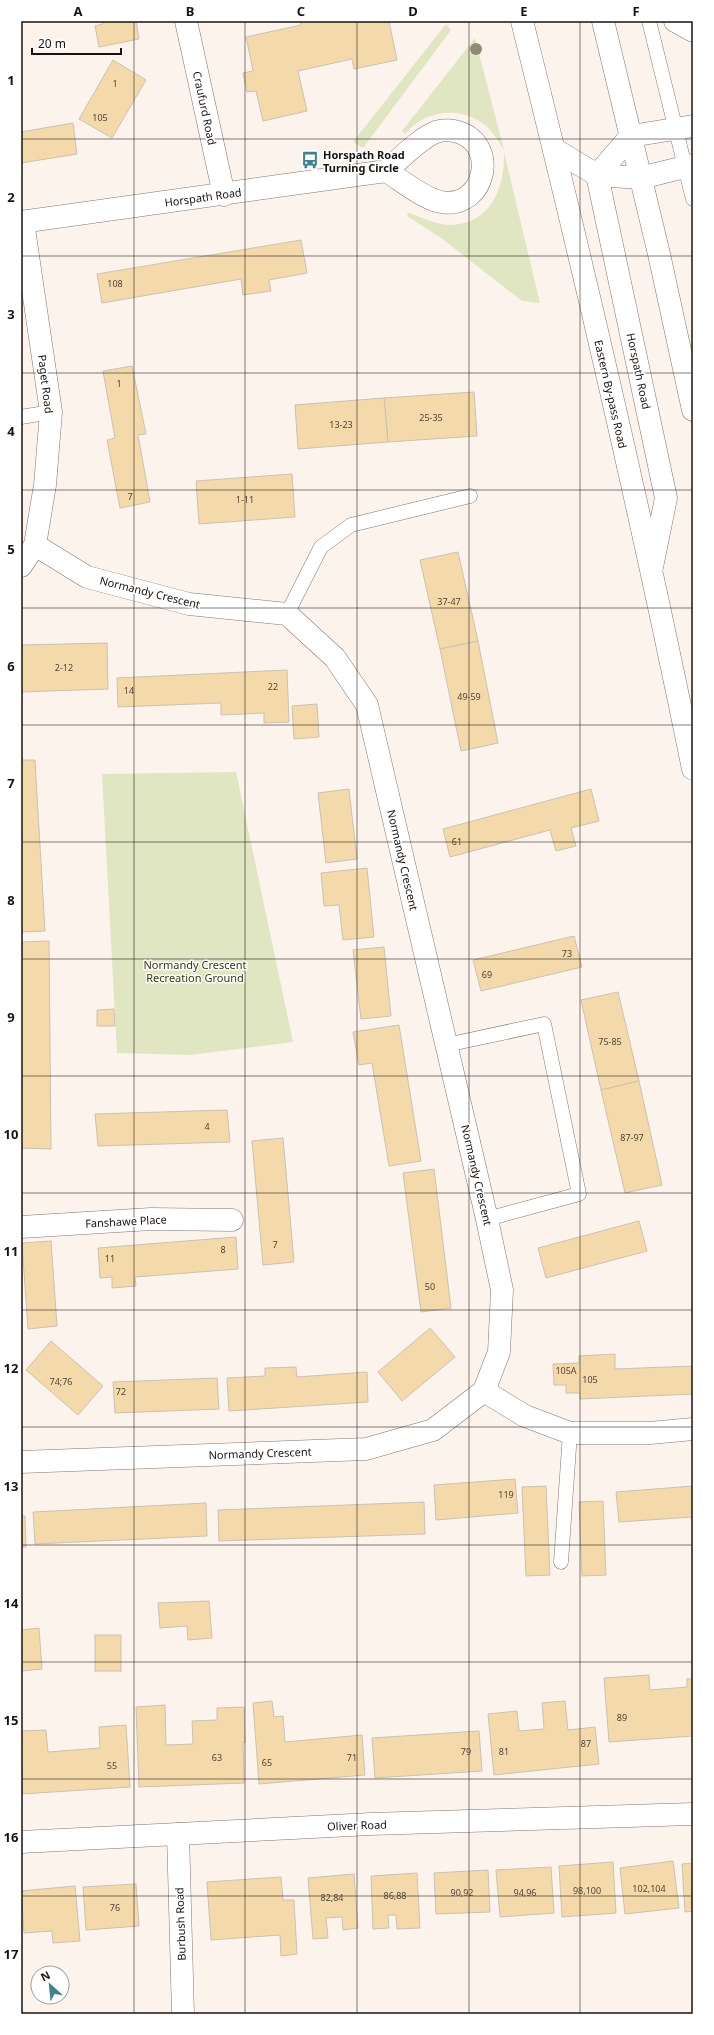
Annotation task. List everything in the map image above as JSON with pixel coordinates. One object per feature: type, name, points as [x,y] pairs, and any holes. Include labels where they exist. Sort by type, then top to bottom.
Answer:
[{"type":"main road","name":"Craufurd Road","points":[[186,21],[224,195]]},
{"type":"main road","name":"Eastern By-pass Road","points":[[522,21],[554,149],[652,567],[693,769]]},
{"type":"main road","points":[[603,21],[693,410]]},
{"type":"main road","points":[[675,21],[693,31]]},
{"type":"main road","points":[[597,175],[630,136],[684,127]]},
{"type":"main road","points":[[554,149],[597,175],[640,178],[689,166]]},
{"type":"main road","name":"Horspath Road","points":[[22,222],[224,195],[386,171]]},
{"type":"main road","name":"Horspath Road","points":[[597,175],[666,498],[652,567]]},
{"type":"main road","name":"Paget Road","points":[[21,566],[35,545],[45,485],[51,412],[22,222]]},
{"type":"main road","name":"Normandy Crescent","points":[[21,1462],[366,1450],[433,1430],[484,1391],[499,1352],[502,1290],[488,1219],[367,705],[335,658],[287,614],[190,604],[87,577],[35,545]]},
{"type":"main road","name":"Fanshawe Place","points":[[21,1227],[151,1219],[232,1220]]},
{"type":"main road","points":[[484,1391],[525,1416],[570,1433],[650,1433],[693,1429]]},
{"type":"main road","name":"Oliver Road","points":[[21,1842],[371,1824],[693,1814]]},
{"type":"main road","name":"Burbush Road","points":[[178,1834],[183,2014]]},
{"type":"lane","points":[[649,21],[684,127],[693,199]]},
{"type":"lane","points":[[21,417],[51,412]]},
{"type":"lane","points":[[287,614],[321,547],[351,525],[470,496]]},
{"type":"lane","points":[[446,1045],[544,1024],[579,1194],[488,1219]]},
{"type":"lane","points":[[561,1562],[570,1433]]},
{"type":"green space","points":[[446,24],[451,30],[363,148],[353,142]]},
{"type":"green space","points":[[475,38],[504,150],[485,125],[465,115],[454,113],[433,115],[423,119],[405,134],[402,131]]},
{"type":"green space","points":[[504,152],[540,303],[522,301],[441,238],[407,216],[408,213],[436,223],[448,225],[467,222],[478,217],[494,200],[499,189],[504,164]]},
{"type":"green space","name":"Normandy Crescent Recreation Ground","points":[[236,772],[293,1042],[190,1055],[117,1053],[102,774]]},
{"type":"building","points":[[103,21],[136,21],[139,39],[99,47],[95,26],[103,24]]},
{"type":"building","points":[[300,21],[389,21],[397,60],[354,69],[352,59],[298,71],[307,111],[263,121],[256,91],[247,92],[243,73],[253,71],[246,37],[301,25]]},
{"type":"building","points":[[113,60],[146,80],[112,138],[79,119]]},
{"type":"building","points":[[73,123],[77,154],[21,163],[21,132]]},
{"type":"building","points":[[301,240],[307,273],[269,280],[271,291],[243,295],[241,279],[102,303],[97,274]]},
{"type":"building","points":[[132,366],[146,434],[138,435],[150,502],[120,508],[107,440],[115,438],[103,371]]},
{"type":"building","points":[[474,392],[477,436],[388,442],[384,398]]},
{"type":"building","points":[[384,398],[388,442],[298,449],[295,405]]},
{"type":"building","points":[[292,474],[295,517],[199,524],[196,481]]},
{"type":"building","points":[[458,552],[478,641],[440,649],[420,560]]},
{"type":"building","points":[[478,641],[498,743],[461,751],[440,649]]},
{"type":"building","points":[[107,643],[108,689],[21,692],[21,645]]},
{"type":"building","points":[[287,670],[289,722],[264,723],[264,713],[221,715],[221,703],[118,707],[117,678]]},
{"type":"building","points":[[317,704],[319,737],[294,739],[292,706]]},
{"type":"building","points":[[21,760],[35,760],[45,931],[21,932]]},
{"type":"building","points":[[349,789],[357,859],[326,863],[318,793]]},
{"type":"building","points":[[591,789],[599,821],[571,828],[576,846],[556,851],[550,830],[450,857],[443,829]]},
{"type":"building","points":[[367,868],[374,937],[343,940],[339,905],[324,906],[321,873]]},
{"type":"building","points":[[574,936],[582,967],[481,991],[473,960]]},
{"type":"building","points":[[49,941],[51,1149],[21,1148],[21,942]]},
{"type":"building","points":[[384,947],[391,1016],[361,1019],[353,950]]},
{"type":"building","points":[[618,992],[639,1081],[601,1090],[581,1000]]},
{"type":"building","points":[[114,1009],[115,1026],[97,1026],[97,1010]]},
{"type":"building","points":[[399,1025],[421,1161],[389,1166],[372,1063],[359,1065],[353,1032]]},
{"type":"building","points":[[639,1081],[662,1185],[625,1193],[601,1090]]},
{"type":"building","points":[[227,1110],[230,1142],[98,1146],[95,1114]]},
{"type":"building","points":[[283,1138],[294,1262],[263,1265],[252,1141]]},
{"type":"building","points":[[434,1169],[451,1308],[421,1312],[403,1173]]},
{"type":"building","points":[[639,1221],[647,1251],[546,1278],[538,1248]]},
{"type":"building","points":[[236,1237],[238,1269],[135,1277],[136,1286],[112,1288],[112,1277],[100,1278],[98,1248]]},
{"type":"building","points":[[51,1241],[57,1326],[28,1329],[22,1243]]},
{"type":"building","points":[[430,1328],[455,1357],[402,1401],[378,1372]]},
{"type":"building","points":[[51,1341],[103,1386],[78,1415],[26,1370]]},
{"type":"building","points":[[615,1354],[615,1369],[693,1366],[693,1394],[580,1399],[580,1393],[566,1393],[566,1385],[554,1385],[553,1364],[579,1363],[579,1356]]},
{"type":"building","points":[[296,1367],[297,1377],[367,1372],[368,1402],[229,1411],[227,1378],[265,1376],[265,1368]]},
{"type":"building","points":[[217,1378],[219,1409],[115,1413],[113,1382]]},
{"type":"building","points":[[515,1479],[518,1513],[436,1520],[434,1485]]},
{"type":"building","points":[[546,1486],[550,1575],[526,1576],[522,1487]]},
{"type":"building","points":[[693,1486],[693,1517],[619,1522],[616,1492]]},
{"type":"building","points":[[603,1501],[606,1575],[582,1576],[579,1502]]},
{"type":"building","points":[[424,1502],[425,1534],[219,1541],[218,1510]]},
{"type":"building","points":[[206,1503],[207,1536],[35,1544],[33,1512]]},
{"type":"building","points":[[21,1516],[25,1516],[26,1547],[21,1547]]},
{"type":"building","points":[[209,1601],[212,1638],[188,1640],[187,1626],[160,1628],[158,1603]]},
{"type":"building","points":[[39,1628],[42,1669],[21,1671],[21,1630]]},
{"type":"building","points":[[95,1635],[121,1635],[121,1671],[95,1671]]},
{"type":"building","points":[[649,1675],[650,1690],[687,1687],[687,1679],[693,1679],[693,1736],[609,1742],[604,1678]]},
{"type":"building","points":[[272,1701],[274,1717],[283,1716],[285,1742],[362,1735],[365,1775],[259,1784],[253,1703]]},
{"type":"building","points":[[565,1701],[568,1730],[595,1727],[599,1764],[494,1775],[488,1714],[517,1711],[519,1731],[544,1729],[542,1703]]},
{"type":"building","points":[[165,1705],[166,1745],[193,1744],[192,1721],[217,1720],[217,1708],[244,1707],[244,1783],[139,1787],[136,1707]]},
{"type":"building","points":[[126,1725],[130,1787],[22,1794],[21,1731],[46,1730],[48,1752],[100,1748],[99,1727]]},
{"type":"building","points":[[479,1731],[482,1771],[375,1778],[372,1738]]},
{"type":"building","points":[[673,1861],[679,1908],[625,1914],[620,1868]]},
{"type":"building","points":[[613,1862],[616,1913],[562,1917],[559,1866]]},
{"type":"building","points":[[693,1863],[693,1911],[685,1912],[682,1864]]},
{"type":"building","points":[[551,1867],[554,1913],[500,1917],[496,1870]]},
{"type":"building","points":[[488,1870],[490,1912],[436,1914],[434,1873]]},
{"type":"building","points":[[417,1873],[420,1928],[397,1929],[396,1915],[388,1915],[389,1928],[373,1929],[371,1876]]},
{"type":"building","points":[[354,1874],[358,1928],[343,1930],[342,1917],[326,1918],[328,1938],[313,1939],[308,1878]]},
{"type":"building","points":[[281,1877],[283,1900],[294,1900],[297,1954],[281,1956],[280,1935],[211,1940],[207,1882]]},
{"type":"building","points":[[136,1884],[139,1926],[86,1930],[83,1887]]},
{"type":"building","points":[[75,1886],[80,1941],[53,1943],[52,1931],[24,1933],[21,1891]]},
{"type":"place","name":"Horspath Road Turning Circle","points":[[310,160]]}]
